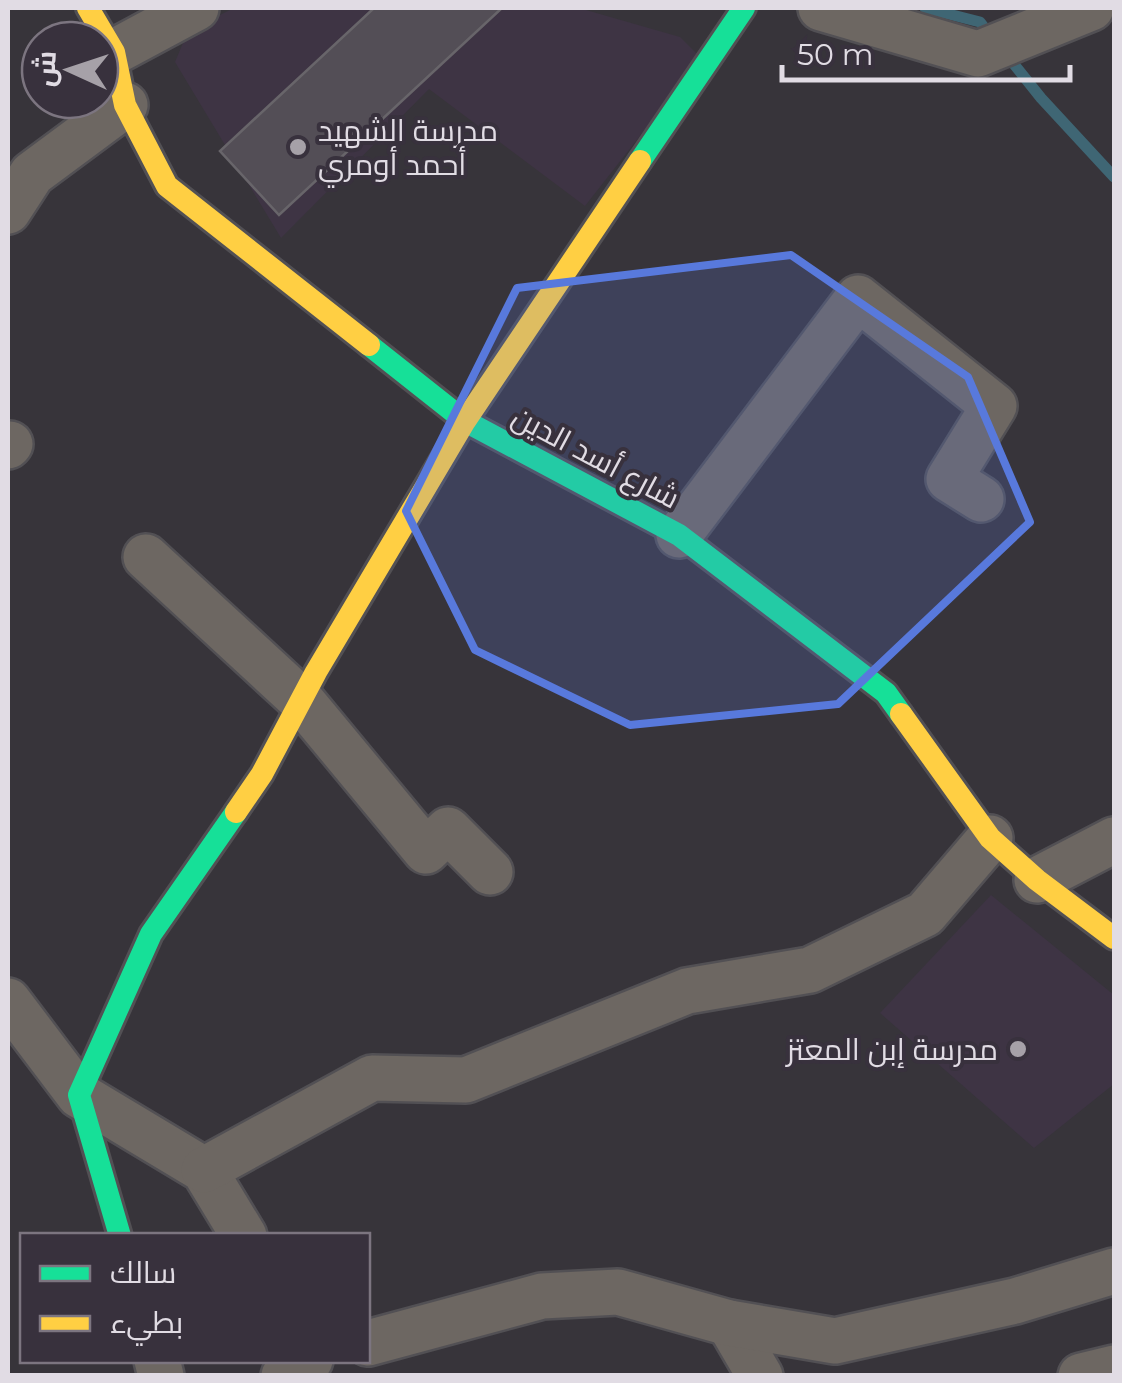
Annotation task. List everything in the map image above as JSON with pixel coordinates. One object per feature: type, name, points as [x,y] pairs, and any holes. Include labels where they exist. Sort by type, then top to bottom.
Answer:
[{"type":"street","points":[[120,49],[196,8]]},
{"type":"street","points":[[79,1096],[151,934],[262,774],[301,700],[466,421],[744,8]]},
{"type":"street","points":[[820,8],[978,54],[1091,8]]},
{"type":"street","name":"شارع أسد الدين","points":[[120,81],[125,105],[168,186],[466,421],[679,535],[886,693],[990,838],[1114,938]]},
{"type":"street","points":[[8,210],[32,174],[125,105]]},
{"type":"street","points":[[679,535],[858,298],[994,406],[949,479],[980,498]]},
{"type":"street","points":[[146,557],[301,700],[426,851],[448,830],[490,872]]},
{"type":"street","points":[[204,1170],[372,1078],[466,1080],[688,992],[810,970],[926,914],[990,838]]},
{"type":"street","points":[[1038,880],[1114,840]]},
{"type":"street","points":[[8,1001],[79,1096],[119,1233]]},
{"type":"street","points":[[79,1096],[204,1170],[242,1233]]},
{"type":"street","points":[[370,1342],[542,1296],[618,1292],[729,1323],[835,1341],[1016,1301],[1114,1271]]},
{"type":"street","points":[[729,1323],[760,1376]]},
{"type":"street","points":[[1080,1376],[1114,1368]]},
{"type":"highlighted area","points":[[791,255],[968,377],[1030,522],[838,704],[630,725],[475,650],[406,511],[517,288]]},
{"type":"shaded area","name":"مدرسة الشهيد أحمد أومري","points":[[234,8],[579,8],[680,37],[701,58],[585,206],[429,89],[281,238],[175,62],[188,31]]},
{"type":"shaded area","name":"مدرسة إبن المعتز","points":[[991,895],[1114,995],[1114,1084],[1034,1148],[880,1013]]},
{"type":"building","points":[[374,8],[502,8],[279,215],[220,151]]},
{"type":"waterway","points":[[925,8],[980,22],[993,39]]},
{"type":"waterway","points":[[1005,53],[1114,177]]},
{"type":"traffic: fast","points":[[640,161],[744,8]]},
{"type":"traffic: fast","points":[[369,345],[465,421],[679,535],[886,693],[901,714]]},
{"type":"traffic: fast","points":[[119,1233],[79,1095],[151,934],[236,812]]},
{"type":"traffic: slow","points":[[88,8],[114,52],[125,105],[167,186],[369,345]]},
{"type":"traffic: slow","points":[[236,812],[262,774],[316,672],[465,421],[640,161]]},
{"type":"traffic: slow","points":[[901,714],[990,838],[1037,880],[1114,938]]},
{"type":"place","name":"مدرسة الشهيد أحمد أومري","points":[[298,147]]},
{"type":"place","name":"مدرسة إبن المعتز","points":[[1018,1049]]}]
